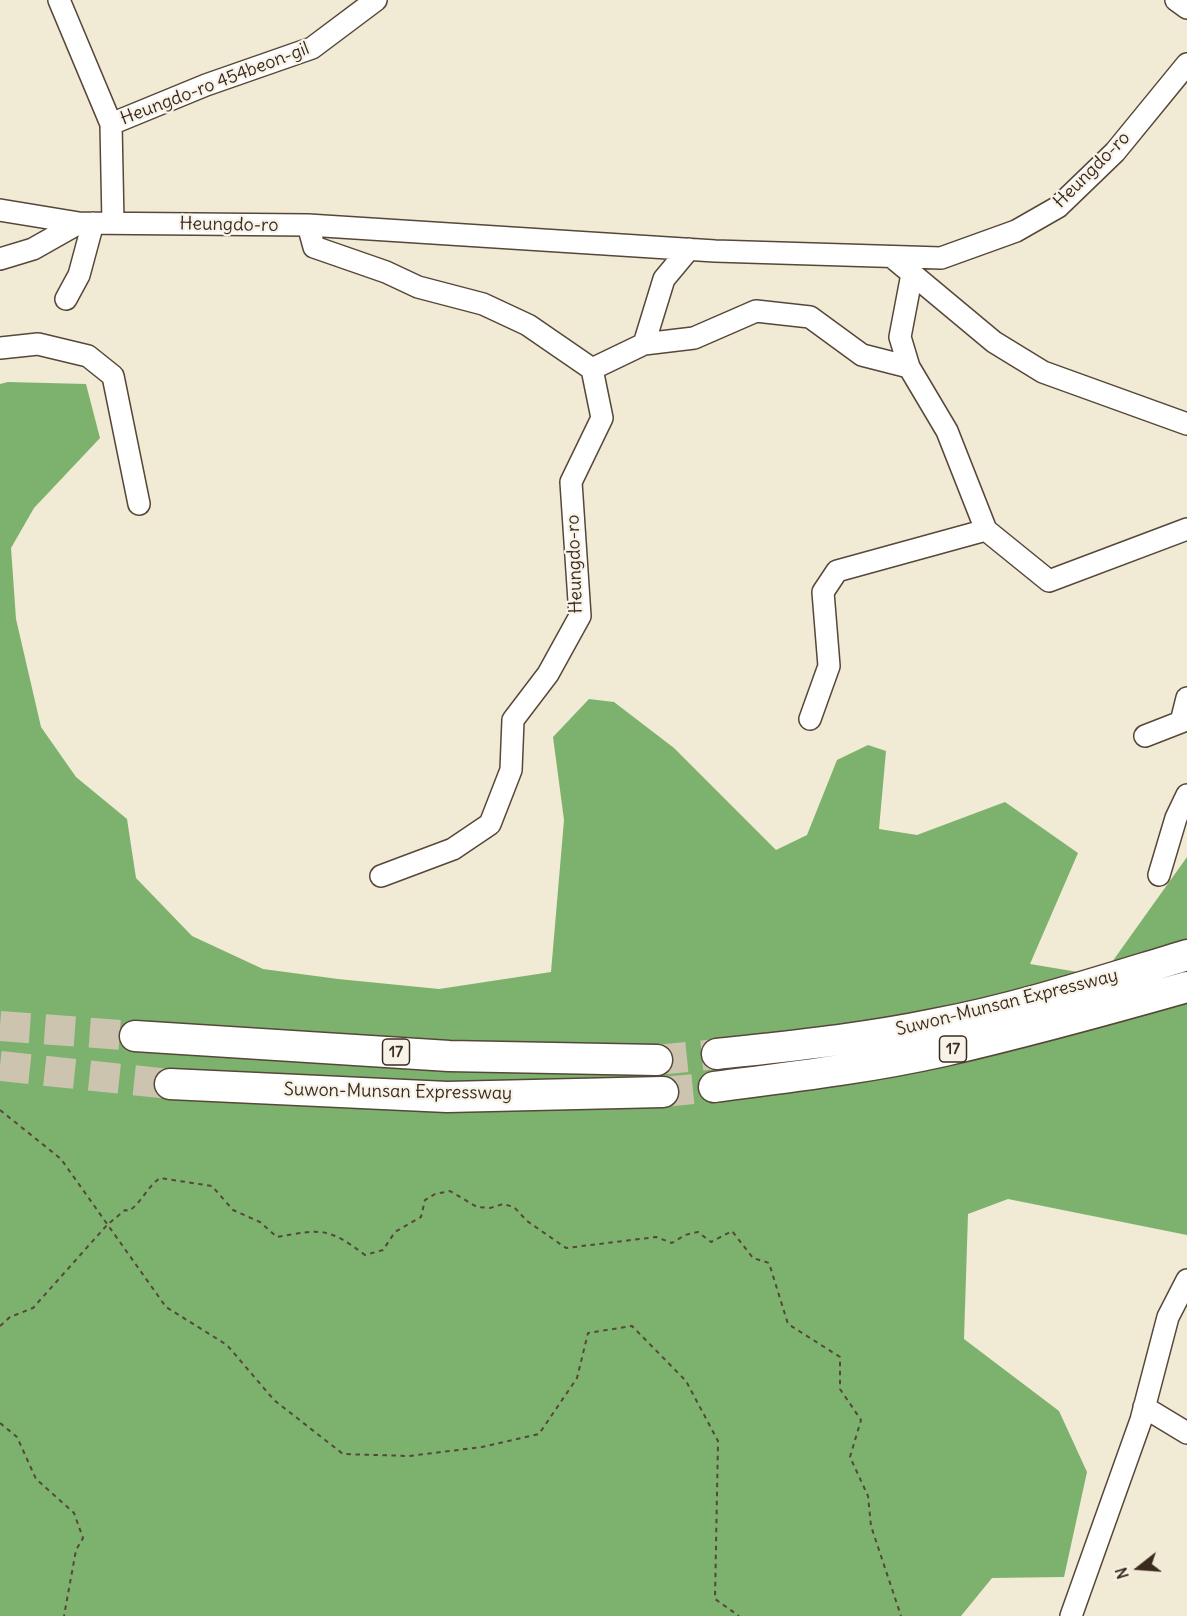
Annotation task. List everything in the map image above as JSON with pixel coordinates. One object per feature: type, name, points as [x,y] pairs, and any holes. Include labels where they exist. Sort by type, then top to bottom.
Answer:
[{"type":"highway","name":"Suwon-Munsan Expressway","points":[[717,1054],[822,1043],[936,1024],[1052,995],[1187,955]]},
{"type":"highway","name":"Suwon-Munsan Expressway","points":[[714,1087],[828,1072],[942,1051],[1070,1020],[1187,987]]},
{"type":"highway","name":"Suwon-Munsan Expressway","points":[[135,1036],[449,1056],[657,1060]]},
{"type":"highway","name":"Suwon-Munsan Expressway","points":[[170,1084],[447,1097],[663,1092]]},
{"type":"street","name":"Heungdo-ro 454beon-gil","points":[[59,0],[111,124],[95,223]]},
{"type":"street","name":"Heungdo-ro 454beon-gil","points":[[111,124],[206,85],[312,48],[376,0]]},
{"type":"street","points":[[1176,0],[1187,8]]},
{"type":"street","name":"Heungdo-ro","points":[[0,210],[95,223],[308,225],[689,249],[941,258],[1016,231],[1058,207],[1115,152],[1187,64]]},
{"type":"street","points":[[0,259],[33,249],[95,223]]},
{"type":"street","points":[[66,299],[79,275],[95,223]]},
{"type":"street","points":[[308,225],[314,247],[386,272],[418,287],[483,304],[528,325],[592,369],[644,344],[694,338],[756,311],[810,317],[862,355],[909,367]]},
{"type":"street","points":[[644,344],[664,279],[689,249]]},
{"type":"street","points":[[892,257],[994,342],[1043,372],[1187,424]]},
{"type":"street","points":[[912,274],[900,338],[909,367],[947,431],[986,530],[1049,581],[1187,529]]},
{"type":"street","points":[[0,348],[38,344],[88,356],[113,376],[139,504]]},
{"type":"street","name":"Heungdo-ro","points":[[381,876],[453,849],[490,824],[511,770],[513,720],[548,674],[580,616],[571,482],[602,418],[592,369]]},
{"type":"street","points":[[810,719],[829,666],[823,592],[837,571],[986,530]]},
{"type":"street","points":[[1145,736],[1181,722],[1187,698]]},
{"type":"street","points":[[1159,875],[1176,818],[1187,795]]},
{"type":"street","points":[[1071,1616],[1126,1467],[1168,1317],[1187,1280]]},
{"type":"street","points":[[1144,1407],[1187,1433]]},
{"type":"path","points":[[0,1110],[61,1159],[166,1307],[227,1344],[274,1400],[343,1454],[409,1456],[482,1447],[539,1434],[577,1378],[588,1333],[632,1326],[686,1381],[718,1442],[715,1599],[739,1616]]},
{"type":"path","points":[[0,1326],[10,1317],[33,1308],[107,1225],[125,1210],[129,1211],[135,1206],[153,1183],[160,1178],[212,1186],[233,1210],[260,1222],[277,1237],[312,1231],[339,1236],[365,1255],[383,1250],[395,1232],[421,1216],[425,1200],[435,1194],[450,1191],[477,1207],[490,1208],[503,1204],[514,1207],[527,1221],[566,1248],[656,1237],[672,1243],[685,1235],[698,1232],[711,1242],[732,1231],[753,1258],[769,1263],[788,1324],[840,1357],[840,1389],[861,1420],[850,1457],[868,1496],[871,1526],[901,1616]]},
{"type":"path","points":[[0,1423],[17,1437],[36,1479],[74,1513],[83,1538],[76,1550],[64,1616]]},
{"type":"green space","points":[[8,382],[86,384],[100,438],[34,508],[11,548],[16,619],[41,727],[76,777],[127,819],[136,878],[192,936],[263,969],[439,989],[551,972],[564,820],[553,737],[589,699],[614,702],[674,748],[776,850],[807,835],[837,760],[868,745],[886,751],[879,829],[917,835],[1005,802],[1078,853],[1030,964],[1102,976],[1187,857],[1187,1235],[1008,1199],[968,1214],[964,1339],[1059,1411],[1087,1472],[1064,1577],[992,1578],[961,1616],[0,1616],[0,384]]},
{"type":"tunnel","points":[[0,1026],[135,1036]]},
{"type":"tunnel","points":[[657,1060],[717,1054]]},
{"type":"tunnel","points":[[0,1066],[170,1084]]},
{"type":"tunnel","points":[[663,1092],[714,1087]]}]
